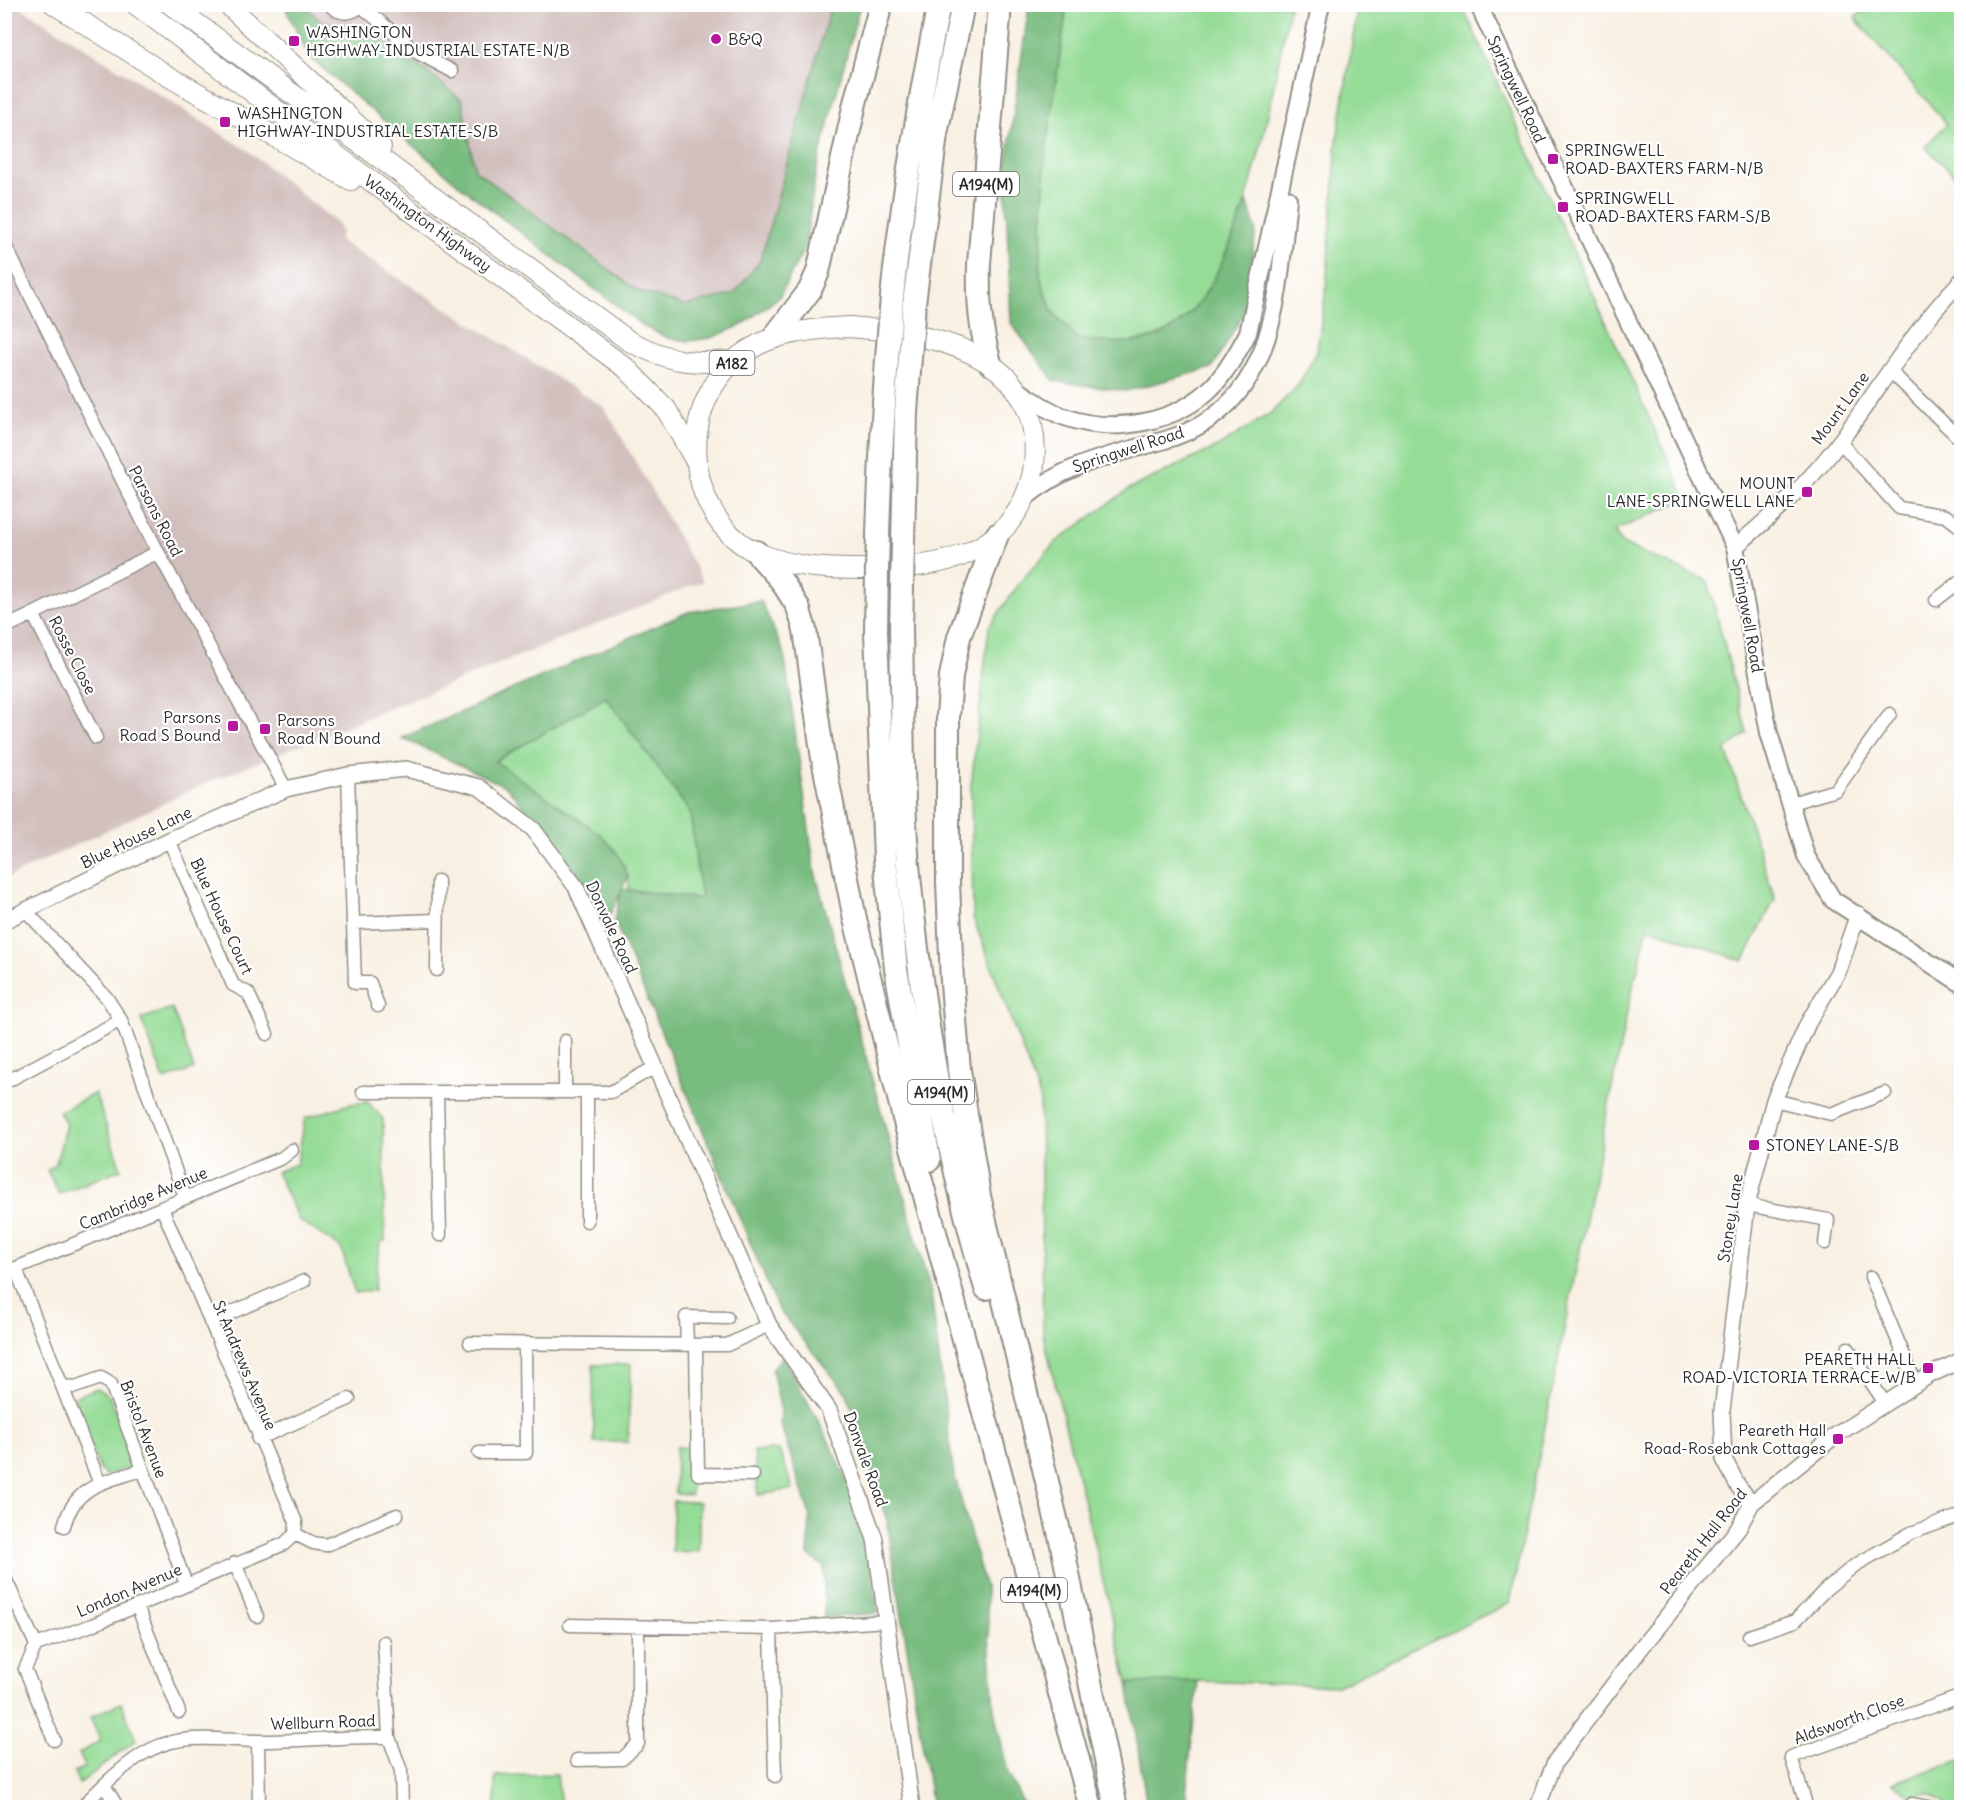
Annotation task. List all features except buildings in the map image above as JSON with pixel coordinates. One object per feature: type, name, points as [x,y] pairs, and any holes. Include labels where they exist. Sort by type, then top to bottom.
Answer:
[{"type":"highway","points":[[775,336],[805,297],[818,272],[855,103],[881,4]]},
{"type":"highway","name":"A194(M)","points":[[939,4],[914,128],[898,231],[882,419],[876,632],[885,859],[896,969],[927,1149],[975,1373]]},
{"type":"highway","name":"A194(M)","points":[[963,4],[936,134],[914,303],[906,412],[901,630],[907,863],[920,975],[968,1225],[1061,1540]]},
{"type":"highway","name":"A194(M)","points":[[990,363],[981,332],[978,303],[1000,4]]},
{"type":"highway","name":"A194(M)","points":[[997,535],[959,637],[951,676],[948,857],[952,983],[959,1071],[979,1196],[1061,1540],[1116,1808]]},
{"type":"highway","name":"A194(M)","points":[[756,552],[781,579],[798,607],[805,630],[823,759],[855,919],[904,1118],[975,1373],[1091,1808]]},
{"type":"main road","points":[[54,4],[168,76],[427,223]]},
{"type":"main road","name":"Washington Highway","points":[[135,4],[427,223],[626,368],[666,409],[696,463]]},
{"type":"main road","name":"Washington Highway","points":[[170,4],[629,341],[661,357],[689,363],[734,361]]},
{"type":"main road","points":[[227,4],[443,204]]},
{"type":"main road","name":"Springwell Road","points":[[1016,389],[1064,417],[1090,424],[1121,426],[1152,420],[1185,406],[1213,386],[1233,361],[1248,333],[1321,4]]},
{"type":"main road","name":"Springwell Road","points":[[1478,4],[1735,548],[1769,734],[1806,856],[1833,900],[1858,914],[1962,984]]},
{"type":"main road","name":"Springwell Road","points":[[1026,497],[1065,470],[1189,430],[1216,413],[1245,384],[1262,355],[1273,318],[1295,126]]},
{"type":"main road","name":"A182","points":[[850,327],[890,330],[966,350],[990,363],[1016,389],[1029,414],[1035,442],[1034,470],[1026,497],[1014,518],[997,535],[970,552],[910,566],[881,568],[791,565],[756,552],[738,540],[710,505],[696,463],[698,430],[707,398],[734,361],[753,346],[775,336],[810,328],[850,327]]},
{"type":"street","points":[[329,4],[342,13],[355,11],[362,5],[418,52],[452,71]]},
{"type":"street","name":"Parsons Road","points":[[4,243],[158,552],[286,789]]},
{"type":"street","name":"Mount Lane","points":[[1735,548],[1767,520],[1840,442],[1926,319],[1962,280]]},
{"type":"street","points":[[1889,370],[1962,441]]},
{"type":"street","points":[[1840,442],[1899,508],[1946,516],[1962,528]]},
{"type":"street","name":"Rosse Close","points":[[96,738],[33,614],[158,552]]},
{"type":"street","points":[[1936,600],[1962,580]]},
{"type":"street","points":[[4,628],[33,614]]},
{"type":"street","points":[[1791,803],[1836,790],[1890,714]]},
{"type":"street","name":"Donvale Road","points":[[286,789],[348,775],[406,769],[479,788],[533,829],[576,887],[769,1325],[829,1410],[875,1539],[911,1807]]},
{"type":"street","points":[[348,775],[355,982],[370,983],[378,1006]]},
{"type":"street","name":"Blue House Lane","points":[[4,921],[168,840],[286,789]]},
{"type":"street","name":"Blue House Court","points":[[168,840],[233,986],[248,993],[267,1034]]},
{"type":"street","points":[[437,970],[438,880]]},
{"type":"street","points":[[26,911],[107,998],[121,1020],[185,1197]]},
{"type":"street","name":"Stoney Lane","points":[[1752,1503],[1738,1486],[1724,1460],[1722,1411],[1747,1205],[1774,1100],[1808,1023],[1838,972],[1858,914]]},
{"type":"street","points":[[354,923],[437,920]]},
{"type":"street","points":[[4,1083],[121,1020]]},
{"type":"street","points":[[565,1041],[565,1092]]},
{"type":"street","points":[[363,1092],[611,1092],[655,1067]]},
{"type":"street","points":[[437,1092],[440,1235]]},
{"type":"street","points":[[587,1092],[587,1221]]},
{"type":"street","points":[[1774,1100],[1831,1114],[1885,1093]]},
{"type":"street","name":"Cambridge Avenue","points":[[10,1271],[282,1158],[292,1150]]},
{"type":"street","points":[[1747,1205],[1828,1221],[1825,1243]]},
{"type":"street","name":"St Andrews Avenue","points":[[162,1208],[258,1439],[296,1522],[295,1534]]},
{"type":"street","points":[[10,1271],[62,1386],[100,1485]]},
{"type":"street","points":[[1871,1277],[1916,1384]]},
{"type":"street","points":[[210,1322],[304,1281]]},
{"type":"street","points":[[727,1318],[686,1317],[692,1345],[698,1474],[753,1475]]},
{"type":"street","points":[[470,1343],[728,1345],[769,1325]]},
{"type":"street","points":[[478,1453],[526,1453],[525,1343]]},
{"type":"street","points":[[1848,1348],[1885,1403]]},
{"type":"street","name":"Peareth Hall Road","points":[[1537,1808],[1555,1762],[1641,1648],[1738,1529],[1752,1503],[1836,1435],[1916,1384],[1962,1360]]},
{"type":"street","name":"Bristol Avenue","points":[[62,1386],[75,1387],[101,1378],[107,1380],[186,1584]]},
{"type":"street","points":[[258,1439],[349,1399]]},
{"type":"street","points":[[64,1526],[69,1508],[79,1496],[100,1485],[142,1470]]},
{"type":"street","points":[[295,1534],[313,1543],[327,1545],[397,1515]]},
{"type":"street","points":[[1749,1636],[1796,1621],[1826,1588],[1854,1566],[1911,1533],[1962,1515]]},
{"type":"street","name":"London Avenue","points":[[36,1645],[137,1606],[284,1544],[295,1534]]},
{"type":"street","points":[[235,1563],[257,1616]]},
{"type":"street","points":[[4,1576],[36,1645],[25,1669],[54,1740]]},
{"type":"street","points":[[137,1606],[179,1712]]},
{"type":"street","points":[[570,1625],[771,1629],[886,1621]]},
{"type":"street","points":[[576,1760],[622,1759],[638,1744],[638,1627]]},
{"type":"street","points":[[771,1629],[775,1776]]},
{"type":"street","name":"Wellburn Road","points":[[384,1642],[389,1737],[401,1771],[402,1808]]},
{"type":"street","name":"Aldsworth Close","points":[[1805,1801],[1791,1756],[1962,1696]]},
{"type":"street","name":"Wellburn Road","points":[[81,1808],[104,1785],[151,1749],[181,1740],[228,1738],[258,1741],[389,1737]]},
{"type":"street","name":"Wellburn Road","points":[[258,1741],[259,1808]]},
{"type":"street","points":[[104,1785],[118,1808]]},
{"type":"street","points":[[1907,1808],[1911,1804],[1933,1808]]},
{"type":"shaded area","points":[[15,4],[247,150],[338,224],[341,234],[338,240],[605,408],[703,581],[204,784],[5,879],[4,5]]},
{"type":"shaded area","points":[[303,5],[831,5],[760,261],[734,294],[685,306],[638,291],[475,170],[462,100],[422,68],[366,30],[321,21]]},
{"type":"green space","points":[[284,5],[303,5],[321,21],[366,30],[422,68],[462,100],[475,170],[638,291],[685,306],[734,294],[760,261],[831,5],[860,5],[816,171],[805,247],[779,297],[742,325],[711,338],[688,341],[668,338],[643,326],[464,189],[309,57]]},
{"type":"green space","points":[[1029,5],[1067,5],[1045,157],[1040,277],[1052,311],[1078,339],[1136,342],[1155,337],[1173,328],[1189,315],[1213,280],[1247,201],[1256,230],[1244,313],[1212,368],[1126,391],[1054,381],[1011,323],[1005,175]]},
{"type":"green space","points":[[1067,5],[1290,5],[1263,138],[1232,241],[1211,284],[1185,318],[1155,337],[1146,340],[1116,342],[1077,339],[1052,311],[1040,277],[1045,157]]},
{"type":"green space","points":[[1358,5],[1462,5],[1686,499],[1614,531],[1622,544],[1708,581],[1747,733],[1726,750],[1775,899],[1743,961],[1648,927],[1628,1007],[1510,1603],[1337,1686],[1198,1681],[1128,1683],[1043,1334],[1040,1097],[973,917],[971,786],[989,627],[1021,581],[1056,542],[1129,489],[1221,445],[1271,413],[1300,383],[1317,350],[1326,290],[1337,141]]},
{"type":"green space","points":[[1876,5],[1961,5],[1961,182],[1925,147],[1947,124],[1854,17]]},
{"type":"green space","points":[[761,601],[784,653],[815,872],[931,1293],[953,1470],[986,1591],[994,1710],[1008,1773],[1025,1807],[932,1807],[887,1521],[847,1394],[778,1309],[614,920],[622,890],[610,914],[507,787],[402,738],[688,612]],"holes":[[[606,697],[690,812],[701,899],[622,889],[628,876],[618,854],[600,834],[495,761]]]},
{"type":"green space","points":[[606,697],[690,812],[701,899],[629,890],[628,876],[495,761]]},
{"type":"green space","points":[[172,1008],[194,1069],[164,1080],[141,1019]]},
{"type":"green space","points":[[95,1093],[121,1169],[59,1194],[47,1170],[56,1164],[66,1124],[59,1112]]},
{"type":"green space","points":[[368,1102],[383,1119],[385,1241],[380,1242],[374,1290],[355,1293],[341,1248],[299,1220],[276,1172],[297,1164],[305,1118],[350,1104]]},
{"type":"green space","points":[[782,1357],[842,1468],[860,1516],[867,1540],[878,1613],[824,1618],[824,1567],[808,1555],[810,1515],[780,1423],[781,1411],[772,1370]]},
{"type":"green space","points":[[631,1364],[628,1442],[594,1442],[593,1365]]},
{"type":"green space","points":[[97,1388],[109,1396],[137,1461],[134,1466],[106,1475],[100,1470],[74,1404],[76,1396]]},
{"type":"green space","points":[[676,1447],[691,1448],[691,1495],[675,1494]]},
{"type":"green space","points":[[779,1450],[793,1489],[758,1495],[754,1451]]},
{"type":"green space","points":[[673,1501],[699,1502],[699,1551],[672,1552]]},
{"type":"green space","points":[[1198,1681],[1186,1795],[1190,1807],[1147,1807],[1128,1683]]},
{"type":"green space","points":[[121,1703],[136,1740],[79,1784],[74,1772],[85,1767],[79,1753],[101,1741],[90,1717]]},
{"type":"green space","points":[[1961,1760],[1961,1807],[1950,1807],[1929,1793],[1909,1794],[1892,1783]]},
{"type":"green space","points":[[557,1774],[561,1807],[495,1807],[495,1776]]},
{"type":"place","name":"B&Q","points":[[716,39]]},
{"type":"place","name":"WASHINGTON HIGHWAY-INDUSTRIAL ESTATE-N/B","points":[[294,41]]},
{"type":"place","name":"WASHINGTON HIGHWAY-INDUSTRIAL ESTATE-S/B","points":[[225,122]]},
{"type":"place","name":"SPRINGWELL ROAD-BAXTERS FARM-N/B","points":[[1553,159]]},
{"type":"place","name":"SPRINGWELL ROAD-BAXTERS FARM-S/B","points":[[1563,207]]},
{"type":"place","name":"MOUNT LANE-SPRINGWELL LANE","points":[[1807,492]]},
{"type":"place","name":"Parsons Road S Bound","points":[[233,726]]},
{"type":"place","name":"Parsons Road N Bound","points":[[265,729]]},
{"type":"place","name":"STONEY LANE-S/B","points":[[1754,1145]]},
{"type":"place","name":"PEARETH HALL ROAD-VICTORIA TERRACE-W/B","points":[[1928,1368]]},
{"type":"place","name":"Peareth Hall Road-Rosebank Cottages","points":[[1838,1439]]}]
